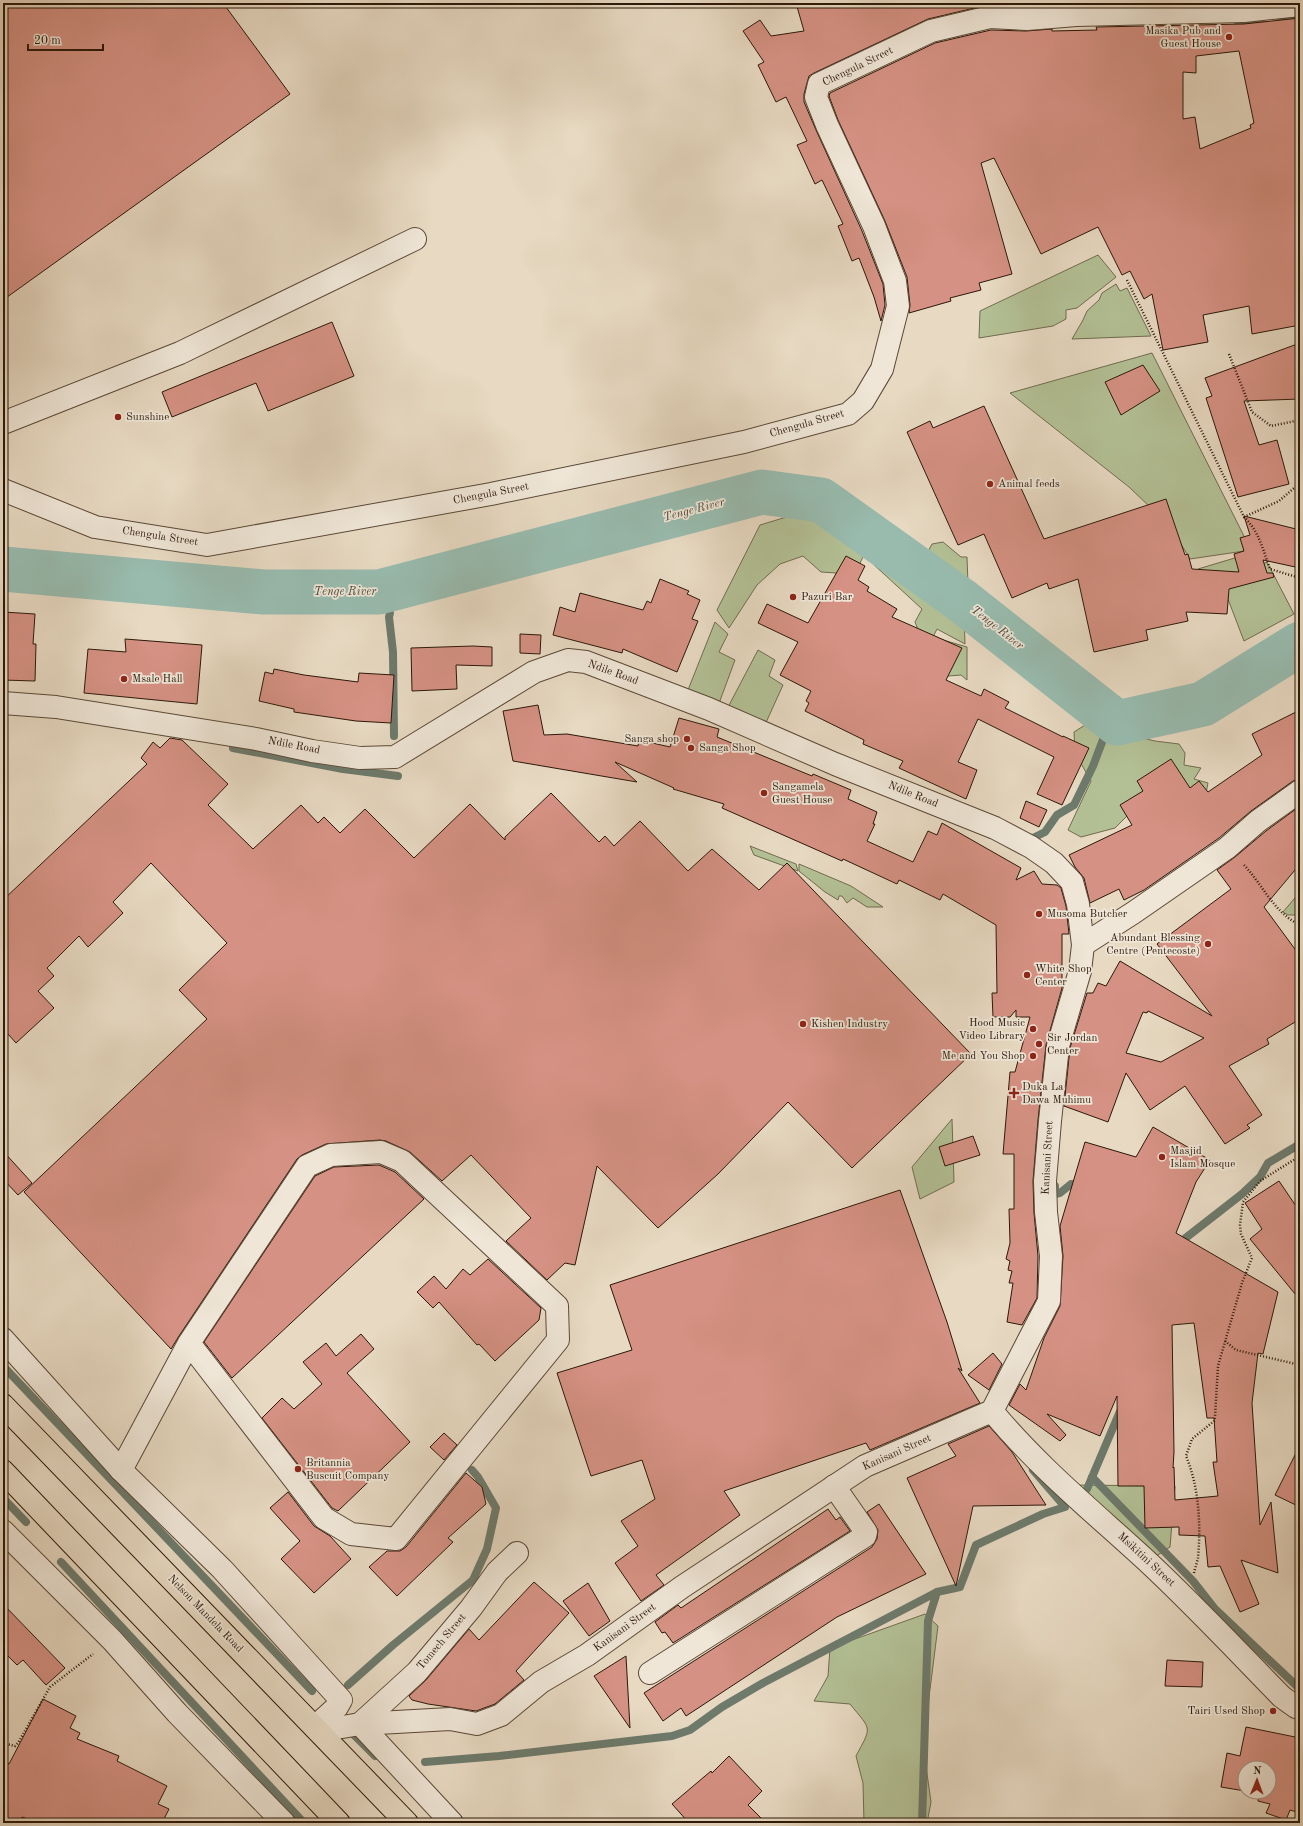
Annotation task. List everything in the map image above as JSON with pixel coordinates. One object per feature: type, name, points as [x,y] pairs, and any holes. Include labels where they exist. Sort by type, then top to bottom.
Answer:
[{"type":"main road","name":"Nelson Mandela Road","points":[[3,1405],[407,1823]]},
{"type":"main road","points":[[3,1471],[339,1823]]},
{"type":"street","name":"Chengula Street","points":[[3,490],[95,527],[207,545],[514,490],[744,442],[848,414],[863,401],[882,369],[898,306],[895,281],[874,226],[827,125],[816,97],[819,84],[931,31],[990,17],[1027,19],[1244,11],[1300,5]]},
{"type":"street","points":[[3,423],[180,353],[415,239]]},
{"type":"street","name":"Ndile Road","points":[[3,702],[56,706],[218,732],[312,751],[360,758],[395,757],[534,672],[568,660],[586,662],[709,709],[835,764],[995,828],[1031,848],[1054,863],[1072,882],[1078,904],[1083,945]]},
{"type":"street","points":[[1083,945],[1133,913],[1227,848],[1258,820],[1300,791]]},
{"type":"street","name":"Kanisani Street","points":[[317,1729],[360,1724],[450,1719],[476,1724],[501,1715],[541,1682],[587,1655],[676,1591],[865,1466],[992,1411],[1049,1301],[1051,1256],[1046,1212],[1045,1181],[1050,1122],[1058,1046],[1080,971],[1083,945]]},
{"type":"street","points":[[122,1470],[189,1343],[307,1166],[331,1155],[381,1152],[402,1161],[557,1306],[558,1340],[554,1346],[396,1539],[351,1534],[324,1518],[189,1343]]},
{"type":"street","points":[[3,1339],[122,1470],[222,1569],[341,1700],[337,1707],[317,1729]]},
{"type":"street","name":"Msikitini Street","points":[[992,1411],[1011,1434],[1047,1470],[1176,1588],[1282,1697],[1296,1707],[1300,1708]]},
{"type":"street","points":[[650,1673],[865,1536],[866,1532],[834,1486]]},
{"type":"street","points":[[3,1531],[112,1640],[177,1713],[284,1823]]},
{"type":"street","name":"Tomech Street","points":[[360,1724],[417,1672],[472,1608],[497,1572],[517,1553]]},
{"type":"street","points":[[360,1724],[452,1823]]},
{"type":"path","points":[[1127,280],[1244,517],[1252,525],[1259,538],[1270,569],[1300,578]]},
{"type":"path","points":[[1229,354],[1252,412],[1271,426],[1300,420]]},
{"type":"path","points":[[1244,517],[1278,501],[1300,483]]},
{"type":"path","points":[[1227,848],[1250,871],[1273,904],[1290,920],[1300,925]]},
{"type":"path","points":[[1176,1588],[1192,1581],[1198,1560],[1199,1517],[1194,1474],[1186,1456],[1192,1439],[1214,1421],[1218,1366],[1242,1283],[1252,1258],[1241,1234],[1240,1217],[1243,1202],[1260,1181],[1300,1156]]},
{"type":"path","points":[[1225,1341],[1236,1350],[1300,1364]]},
{"type":"path","points":[[3,1743],[15,1746],[50,1687],[62,1676],[112,1640]]},
{"type":"green space","points":[[1098,255],[1116,277],[1077,308],[1066,310],[1066,319],[1053,326],[979,338],[980,311]]},
{"type":"green space","points":[[1116,284],[1120,291],[1127,288],[1151,336],[1072,339],[1087,311],[1099,300],[1102,293]]},
{"type":"green space","points":[[1152,353],[1251,550],[1190,559],[1170,526],[1129,487],[1010,393]]},
{"type":"green space","points":[[813,509],[823,510],[869,551],[863,557],[856,571],[836,573],[821,572],[803,556],[780,564],[757,585],[729,628],[717,610],[760,525]]},
{"type":"green space","points":[[943,542],[961,557],[967,557],[968,584],[925,557],[932,544]]},
{"type":"green space","points":[[1248,554],[1252,568],[1267,562],[1294,614],[1244,641],[1226,594],[1204,593],[1198,569]]},
{"type":"green space","points":[[872,563],[881,570],[892,567],[932,597],[936,592],[964,612],[965,644],[937,629],[933,637],[967,647],[967,680],[961,675],[936,677],[915,622],[922,609]]},
{"type":"green space","points":[[715,622],[728,634],[719,652],[735,660],[718,706],[688,690]]},
{"type":"green space","points":[[758,650],[775,660],[769,676],[783,685],[764,727],[727,709]]},
{"type":"green space","points":[[1093,720],[1110,737],[1129,735],[1155,741],[1179,744],[1185,753],[1184,765],[1201,768],[1194,779],[1208,783],[1204,804],[1132,811],[1115,828],[1081,837],[1068,830],[1091,781],[1075,753],[1074,732]]},
{"type":"green space","points":[[750,846],[796,864],[798,871],[754,855]]},
{"type":"green space","points":[[799,864],[851,886],[883,907],[867,907],[853,898],[847,903],[842,896],[839,896],[838,900],[825,892],[799,871]]},
{"type":"green space","points":[[1300,892],[1300,913],[1296,915],[1288,915],[1283,912]]},
{"type":"green space","points":[[952,1119],[954,1182],[920,1199],[912,1167]]},
{"type":"green space","points":[[1070,1485],[1175,1486],[1170,1547],[1153,1558]]},
{"type":"green space","points":[[925,1614],[938,1626],[923,1745],[931,1802],[927,1823],[864,1823],[863,1783],[856,1756],[867,1733],[866,1724],[850,1704],[814,1701],[828,1676],[830,1648]]},
{"type":"building","points":[[3,3],[223,3],[290,94],[3,300]]},
{"type":"building","points":[[796,3],[1051,3],[1027,6],[987,5],[928,19],[809,76],[804,94],[804,102],[862,231],[883,284],[885,305],[881,321],[874,297],[859,258],[852,261],[838,226],[843,224],[822,180],[815,184],[797,145],[807,141],[786,97],[776,102],[758,65],[764,62],[743,31],[760,20],[771,36],[804,31]]},
{"type":"building","points":[[1300,18],[1300,325],[1252,334],[1249,306],[1203,315],[1208,342],[1163,350],[1152,294],[1144,299],[1130,271],[1122,275],[1098,227],[1041,254],[994,158],[981,163],[1012,274],[979,283],[981,290],[950,298],[951,301],[909,313],[910,305],[907,277],[885,221],[838,120],[829,96],[830,93],[935,43],[991,30],[1097,30],[1096,27],[1244,24]],"holes":[[[1239,51],[1254,123],[1250,125],[1251,128],[1200,149],[1195,117],[1183,119],[1183,72],[1196,73],[1196,56]]]},
{"type":"building","points":[[332,322],[354,376],[268,411],[256,383],[172,417],[162,392]]},
{"type":"building","points":[[1300,343],[1300,399],[1244,401],[1259,445],[1277,440],[1289,484],[1238,497],[1206,398],[1212,396],[1205,378]]},
{"type":"building","points":[[1143,365],[1160,391],[1121,415],[1105,382]]},
{"type":"building","points":[[984,406],[1044,539],[1166,499],[1185,555],[1188,554],[1192,569],[1239,572],[1234,554],[1244,551],[1240,538],[1250,535],[1244,516],[1300,530],[1300,568],[1263,560],[1267,573],[1273,573],[1274,577],[1229,589],[1227,614],[1186,612],[1188,621],[1146,630],[1148,640],[1094,652],[1078,579],[1049,589],[1047,583],[1012,598],[984,534],[958,545],[907,432],[930,421],[933,428]]},
{"type":"building","points":[[846,556],[865,566],[858,580],[869,587],[867,591],[897,609],[892,617],[962,648],[946,680],[981,696],[984,689],[1009,702],[1005,708],[1063,737],[1089,748],[1062,805],[1037,794],[1054,757],[978,719],[958,762],[977,770],[966,799],[899,768],[903,761],[863,744],[864,740],[805,711],[809,703],[806,701],[811,691],[780,675],[798,642],[758,623],[767,604],[808,623]]},
{"type":"building","points":[[660,579],[689,591],[687,594],[700,600],[692,619],[698,621],[677,672],[623,649],[622,653],[553,635],[560,607],[575,612],[580,593],[643,610],[647,601],[651,603]]},
{"type":"building","points":[[3,612],[35,614],[33,644],[36,644],[35,681],[3,680]]},
{"type":"building","points":[[520,634],[541,635],[540,654],[520,653]]},
{"type":"building","points":[[125,639],[202,645],[197,704],[84,693],[88,649],[126,652]]},
{"type":"building","points":[[473,646],[492,647],[492,666],[456,665],[457,689],[412,691],[411,648]]},
{"type":"building","points":[[274,669],[304,675],[358,682],[359,673],[394,675],[391,723],[356,721],[294,712],[294,709],[259,701],[265,672],[273,674]]},
{"type":"building","points":[[538,705],[544,735],[567,734],[638,746],[639,740],[670,747],[679,718],[719,729],[717,737],[812,776],[813,774],[851,790],[848,799],[877,812],[873,824],[875,824],[867,841],[913,862],[928,831],[937,835],[942,823],[1021,868],[1016,880],[1034,871],[1042,884],[1057,885],[1061,888],[1066,906],[1069,934],[1062,934],[1062,988],[1046,1045],[1033,1181],[1038,1256],[1037,1298],[1022,1325],[1007,1322],[1013,1283],[1009,1283],[1012,1271],[1008,1270],[1010,1261],[1006,1259],[1010,1243],[1009,1209],[1014,1209],[1014,1154],[1003,1154],[1010,1072],[1015,1072],[1030,1017],[1016,1017],[1016,1010],[1010,1017],[993,1017],[992,993],[997,993],[996,925],[943,894],[940,900],[899,880],[897,884],[843,859],[842,861],[722,808],[724,804],[673,789],[674,788],[615,762],[637,782],[513,761],[503,711]]},
{"type":"building","points":[[1300,710],[1300,779],[1293,781],[1251,811],[1219,838],[1144,890],[1124,900],[1119,889],[1090,903],[1084,878],[1075,867],[1069,855],[1132,825],[1120,805],[1143,791],[1137,781],[1171,759],[1190,788],[1199,781],[1208,792],[1262,755],[1252,734]]},
{"type":"building","points":[[170,738],[182,740],[228,784],[208,805],[253,849],[301,805],[318,823],[324,817],[340,833],[365,809],[414,858],[470,804],[505,840],[505,837],[551,793],[599,842],[605,836],[614,846],[640,821],[688,871],[712,849],[759,890],[787,863],[971,1054],[852,1168],[788,1102],[718,1174],[658,1228],[597,1166],[575,1265],[565,1263],[547,1280],[506,1241],[531,1218],[471,1155],[442,1181],[410,1152],[386,1141],[380,1140],[326,1144],[302,1155],[297,1159],[171,1349],[24,1192],[207,1019],[179,990],[227,943],[151,863],[113,902],[123,913],[88,947],[79,936],[47,968],[54,976],[38,991],[54,1008],[16,1043],[8,1034],[3,1034],[3,900],[147,764],[141,758],[153,742],[160,748]]},
{"type":"building","points":[[1026,801],[1047,810],[1039,827],[1020,818]]},
{"type":"building","points":[[1300,806],[1300,864],[1264,907],[1300,956],[1300,1019],[1267,1039],[1269,1044],[1229,1066],[1262,1115],[1247,1125],[1250,1128],[1225,1144],[1185,1086],[1150,1110],[1126,1073],[1108,1122],[1064,1106],[1070,1048],[1087,993],[1093,993],[1098,983],[1106,986],[1120,961],[1212,1016],[1157,944],[1231,889],[1217,870]],"holes":[[[1148,1011],[1204,1038],[1161,1062],[1126,1053],[1143,1012],[1147,1013]]]},
{"type":"building","points":[[1153,1127],[1210,1160],[1196,1182],[1176,1233],[1278,1292],[1263,1354],[1258,1353],[1252,1403],[1260,1525],[1271,1502],[1278,1573],[1241,1560],[1259,1604],[1240,1612],[1220,1566],[1208,1567],[1205,1536],[1179,1535],[1179,1527],[1145,1528],[1144,1486],[1118,1486],[1117,1396],[1100,1436],[1047,1414],[1066,1435],[1060,1441],[1009,1405],[1020,1384],[1026,1390],[1044,1338],[1060,1306],[1063,1256],[1060,1226],[1085,1142],[1136,1157]],"holes":[[[1194,1323],[1207,1418],[1214,1418],[1217,1462],[1213,1462],[1218,1496],[1175,1500],[1174,1467],[1173,1468],[1172,1325]]]},
{"type":"building","points":[[973,1136],[980,1155],[945,1166],[939,1147]]},
{"type":"building","points":[[3,1151],[32,1183],[18,1195],[3,1179]]},
{"type":"building","points":[[379,1165],[395,1172],[424,1199],[232,1378],[204,1342],[315,1176],[334,1167]]},
{"type":"building","points":[[1279,1181],[1300,1212],[1300,1300],[1250,1239],[1262,1229],[1245,1203]]},
{"type":"building","points":[[900,1190],[947,1322],[962,1371],[958,1368],[980,1403],[870,1450],[866,1443],[724,1491],[740,1515],[656,1575],[664,1585],[641,1601],[615,1563],[638,1546],[621,1521],[655,1499],[642,1460],[591,1476],[557,1373],[632,1350],[610,1285]]},
{"type":"building","points":[[488,1259],[541,1308],[539,1320],[495,1361],[479,1344],[477,1345],[439,1302],[433,1308],[417,1292],[434,1276],[446,1289],[463,1269],[470,1275]]},
{"type":"building","points":[[361,1334],[374,1349],[347,1373],[410,1442],[338,1511],[332,1508],[262,1418],[282,1398],[294,1409],[322,1384],[303,1362],[326,1343],[336,1356]]},
{"type":"building","points":[[993,1353],[1002,1364],[989,1390],[968,1375]]},
{"type":"building","points":[[989,1426],[1012,1452],[1046,1505],[973,1506],[956,1586],[907,1478],[956,1456],[948,1444]]},
{"type":"building","points":[[444,1433],[457,1445],[444,1460],[430,1447]]},
{"type":"building","points":[[1300,1445],[1300,1507],[1275,1495]]},
{"type":"building","points":[[466,1473],[482,1487],[486,1504],[448,1538],[453,1542],[397,1596],[369,1567],[387,1551],[400,1551],[406,1547]]},
{"type":"building","points":[[288,1492],[314,1526],[330,1536],[351,1559],[314,1593],[281,1559],[300,1541],[270,1508]]},
{"type":"building","points":[[879,1504],[926,1574],[837,1617],[686,1716],[681,1708],[663,1721],[644,1693],[872,1547],[877,1539],[878,1530],[867,1512]]},
{"type":"building","points":[[828,1509],[836,1520],[840,1517],[850,1531],[673,1643],[665,1632],[662,1633],[655,1622],[678,1605],[681,1608]]},
{"type":"building","points":[[534,1582],[569,1613],[516,1671],[524,1680],[495,1704],[476,1711],[428,1704],[412,1700],[409,1696],[426,1680],[469,1629],[479,1640]]},
{"type":"building","points":[[588,1583],[610,1621],[589,1636],[563,1601]]},
{"type":"building","points":[[3,1604],[65,1668],[46,1685],[23,1660],[17,1665],[8,1656],[3,1656]]},
{"type":"building","points":[[626,1656],[630,1728],[594,1676]]},
{"type":"building","points":[[1167,1660],[1203,1662],[1202,1687],[1165,1686]]},
{"type":"building","points":[[43,1699],[76,1716],[70,1728],[80,1733],[77,1739],[119,1756],[117,1761],[167,1786],[158,1804],[169,1809],[162,1823],[39,1823],[22,1817],[19,1823],[3,1823],[3,1761],[9,1764]]},
{"type":"building","points":[[1246,1727],[1300,1738],[1300,1813],[1290,1810],[1286,1820],[1266,1813],[1270,1804],[1258,1801],[1277,1800],[1277,1760],[1237,1760],[1237,1790],[1221,1787],[1227,1753],[1240,1756]]},
{"type":"building","points":[[729,1756],[762,1791],[748,1805],[766,1823],[689,1823],[672,1804],[711,1771],[712,1773]]},
{"type":"waterway","points":[[1049,7],[1068,3]]},
{"type":"waterway","points":[[1277,24],[1300,14]]},
{"type":"waterway","points":[[1236,20],[1264,25]]},
{"type":"waterway","name":"Tenge River","points":[[3,569],[264,592],[379,592],[762,492],[821,500],[961,600],[1117,723],[1203,704],[1300,644]]},
{"type":"waterway","points":[[379,592],[390,613],[389,617],[393,652],[394,736]]},
{"type":"waterway","points":[[1026,837],[1033,838],[1045,832],[1057,815],[1074,805],[1093,766],[1104,737],[1117,723]]},
{"type":"waterway","points":[[233,748],[343,769],[398,776]]},
{"type":"waterway","points":[[1180,1247],[1183,1240],[1242,1194],[1260,1177],[1268,1163],[1300,1144]]},
{"type":"waterway","points":[[1055,1186],[1055,1194],[1060,1193],[1071,1184],[1084,1185]]},
{"type":"waterway","points":[[3,1366],[312,1691]]},
{"type":"waterway","points":[[1087,1489],[1121,1409]]},
{"type":"waterway","points":[[348,1685],[393,1645],[473,1580],[487,1549],[496,1508],[478,1477],[472,1470]]},
{"type":"waterway","points":[[425,1762],[499,1756],[672,1736],[690,1730],[722,1707],[763,1683],[937,1592],[960,1587],[976,1545],[1043,1514],[1065,1507],[1033,1470]]},
{"type":"waterway","points":[[1092,1477],[1193,1581],[1215,1609],[1300,1689]]},
{"type":"waterway","points":[[3,1498],[26,1522]]},
{"type":"waterway","points":[[61,1562],[304,1823]]},
{"type":"waterway","points":[[922,1823],[928,1621],[937,1592]]},
{"type":"waterway","points":[[354,1735],[375,1756]]},
{"type":"place","name":"Masika Pub and Guest House","points":[[1229,37]]},
{"type":"place","name":"Sunshine","points":[[118,417]]},
{"type":"place","name":"Animal feeds","points":[[990,484]]},
{"type":"place","name":"Pazuri Bar","points":[[793,597]]},
{"type":"place","name":"Msale Hall","points":[[124,679]]},
{"type":"place","name":"Sanga shop","points":[[687,739]]},
{"type":"place","name":"Sanga Shop","points":[[691,748]]},
{"type":"place","name":"Sangamela Guest House","points":[[764,793]]},
{"type":"place","name":"Musoma Butcher","points":[[1039,914]]},
{"type":"place","name":"Abundant Blessing Centre (Pentecoste)","points":[[1208,944]]},
{"type":"place","name":"White Shop Center","points":[[1027,975]]},
{"type":"place","name":"Kishen Industry","points":[[803,1024]]},
{"type":"place","name":"Hood Music Video Library","points":[[1033,1029]]},
{"type":"place","name":"Sir Jordan Center","points":[[1039,1044]]},
{"type":"place","name":"Me and You Shop","points":[[1033,1056]]},
{"type":"place","name":"Duka La Dawa Muhimu","points":[[1014,1093]]},
{"type":"place","name":"Masjid Islam Mosque","points":[[1162,1157]]},
{"type":"place","name":"Britannia Buscuit Company","points":[[298,1469]]},
{"type":"place","name":"Tairi Used Shop","points":[[1273,1711]]}]
